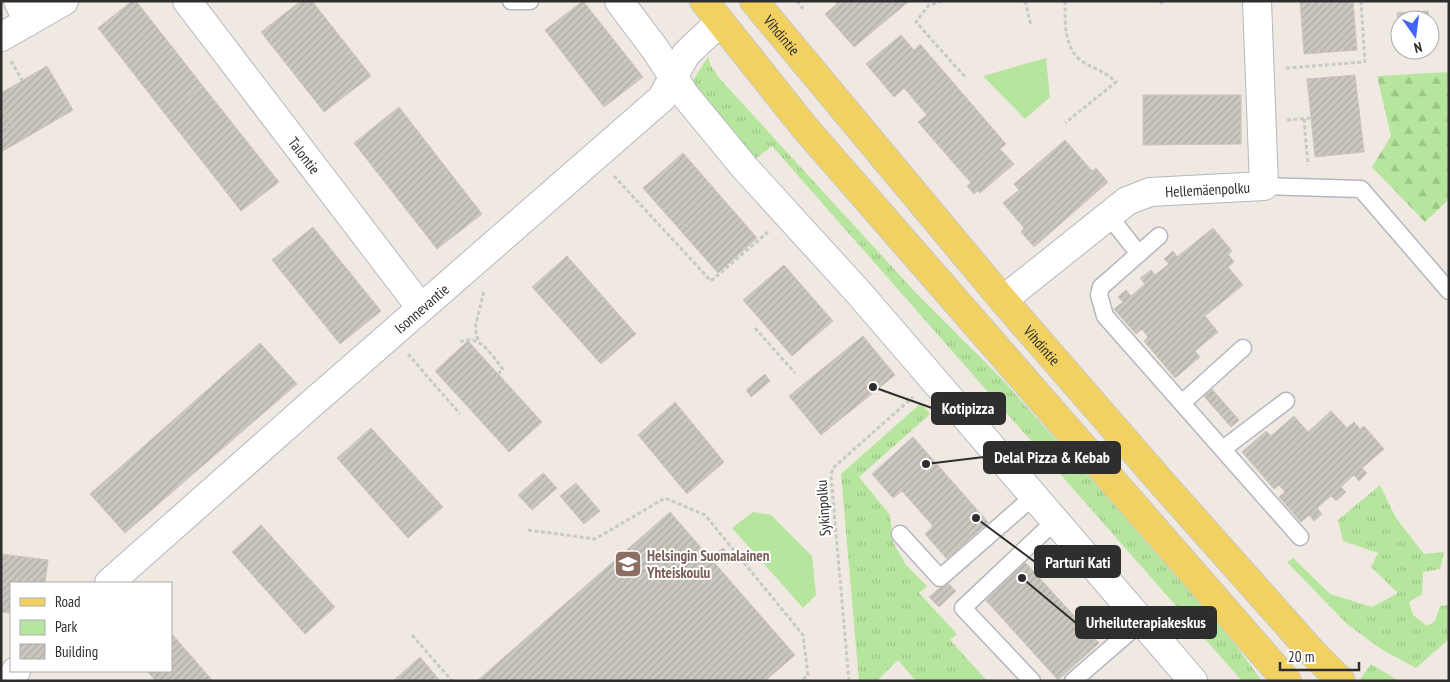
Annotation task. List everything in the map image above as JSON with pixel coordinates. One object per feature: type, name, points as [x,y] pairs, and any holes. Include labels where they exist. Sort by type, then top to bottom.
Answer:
[{"type":"main road","points":[[704,1],[805,128],[1287,681]]},
{"type":"main road","name":"Vihdintie","points":[[764,5],[1003,300],[1162,484],[1313,653],[1341,681]]},
{"type":"street","points":[[1,38],[23,12],[64,1]]},
{"type":"street","name":"Talontie","points":[[187,1],[421,308]]},
{"type":"street","points":[[619,1],[674,76],[685,95],[745,168],[934,378],[1193,681]]},
{"type":"street","name":"Hellemäenpolku","points":[[1003,300],[1127,201],[1150,192],[1264,186],[1257,1]]},
{"type":"street","name":"Isonnevantie","points":[[110,582],[662,98],[686,54],[720,22]]},
{"type":"lane","points":[[512,1],[530,1]]},
{"type":"lane","points":[[1264,186],[1361,189],[1449,291]]},
{"type":"lane","points":[[1108,216],[1139,254]]},
{"type":"lane","points":[[1159,236],[1101,287],[1099,295],[1105,316],[1300,537]]},
{"type":"lane","points":[[1182,403],[1244,348]]},
{"type":"lane","points":[[1223,450],[1286,401]]},
{"type":"lane","points":[[900,534],[940,578],[1034,496]]},
{"type":"lane","points":[[1032,681],[962,608],[1055,521]]},
{"type":"lane","points":[[1073,681],[1142,622]]},
{"type":"path","points":[[797,1],[803,9]]},
{"type":"path","points":[[942,1],[928,6],[916,22],[965,77]]},
{"type":"path","points":[[1024,1],[1031,25]]},
{"type":"path","points":[[1065,1],[1065,23],[1071,51],[1083,61],[1109,74],[1116,82],[1065,123]]},
{"type":"path","points":[[1260,70],[1365,62],[1361,1]]},
{"type":"path","points":[[1304,119],[1310,187]]},
{"type":"path","points":[[595,155],[711,281],[774,228]]},
{"type":"path","points":[[485,285],[475,328],[479,341],[503,369],[498,374]]},
{"type":"path","points":[[755,328],[795,373]]},
{"type":"path","points":[[392,334],[460,414]]},
{"type":"path","points":[[460,342],[472,339],[479,341]]},
{"type":"path","name":"Sykinpolku","points":[[848,681],[831,476],[833,468],[934,378]]},
{"type":"path","points":[[528,530],[595,539],[665,498],[705,516],[803,635],[808,675],[802,681]]},
{"type":"path","points":[[412,635],[452,681]]},
{"type":"green space","points":[[708,57],[711,66],[720,79],[915,292],[1002,379],[1220,624],[1262,681],[1242,681],[772,146],[754,160],[698,93],[693,80]]},
{"type":"green space","points":[[1046,58],[1050,97],[1025,119],[983,76]]},
{"type":"green space","points":[[1449,72],[1449,199],[1425,222],[1372,167],[1391,136],[1377,76]]},
{"type":"green space","points":[[921,403],[930,414],[859,477],[890,515],[893,542],[906,565],[927,586],[919,593],[957,634],[950,640],[987,681],[916,681],[898,660],[877,681],[859,681],[841,474]]},
{"type":"green space","points":[[1380,485],[1396,518],[1424,554],[1444,552],[1440,569],[1423,572],[1422,594],[1409,602],[1413,615],[1427,626],[1435,621],[1440,606],[1449,605],[1449,639],[1416,668],[1381,649],[1347,624],[1287,562],[1293,558],[1330,594],[1372,607],[1398,593],[1371,567],[1378,553],[1343,541],[1338,520]]},
{"type":"green space","points":[[753,512],[771,515],[812,556],[816,595],[803,608],[732,528]]},
{"type":"green space","points":[[1371,664],[1399,681],[1363,681],[1360,679]]},
{"type":"building","points":[[132,1],[136,1],[202,85],[165,114],[98,28]]},
{"type":"building","points":[[301,1],[312,1],[371,76],[324,112],[261,32]]},
{"type":"building","points":[[583,1],[643,77],[604,107],[545,30]]},
{"type":"building","points":[[835,1],[911,1],[854,47],[825,14],[837,4]]},
{"type":"building","points":[[1300,1],[1353,1],[1357,50],[1304,54]]},
{"type":"building","points":[[901,35],[914,50],[920,44],[1006,144],[1000,149],[1014,164],[980,193],[978,191],[974,194],[967,186],[971,183],[918,122],[927,115],[904,88],[894,97],[866,64]]},
{"type":"building","points":[[47,66],[73,110],[22,140],[1,106],[1,93]]},
{"type":"building","points":[[1355,75],[1364,152],[1315,157],[1307,79]]},
{"type":"building","points":[[202,85],[279,182],[241,211],[165,114]]},
{"type":"building","points":[[1143,95],[1241,95],[1241,144],[1143,145]]},
{"type":"building","points":[[1,106],[22,140],[1,152]]},
{"type":"building","points":[[399,107],[482,214],[437,249],[354,143]]},
{"type":"building","points":[[1065,140],[1092,171],[1096,168],[1108,182],[1034,247],[1021,232],[1024,228],[1003,203],[1019,190],[1014,184]]},
{"type":"building","points":[[683,153],[757,238],[718,273],[643,188]]},
{"type":"building","points":[[313,227],[381,311],[340,344],[272,260]]},
{"type":"building","points":[[1213,228],[1232,251],[1228,254],[1234,262],[1228,267],[1243,285],[1205,316],[1218,332],[1195,351],[1200,357],[1175,378],[1144,341],[1148,337],[1142,329],[1136,334],[1114,309],[1123,302],[1118,297],[1126,290],[1131,296],[1145,284],[1140,278],[1151,270],[1155,275],[1169,264],[1164,259],[1173,251],[1177,257]]},
{"type":"building","points":[[567,256],[636,334],[601,364],[532,287]]},
{"type":"building","points":[[784,265],[833,321],[792,356],[743,300]]},
{"type":"building","points":[[863,336],[895,375],[821,435],[789,396]]},
{"type":"building","points":[[468,341],[542,422],[509,452],[435,371]]},
{"type":"building","points":[[260,343],[297,384],[125,533],[90,494]]},
{"type":"building","points":[[765,374],[770,381],[751,397],[746,390]]},
{"type":"building","points":[[1210,387],[1239,420],[1231,427],[1202,394]]},
{"type":"building","points":[[675,402],[724,462],[687,494],[638,435]]},
{"type":"building","points":[[1331,411],[1347,428],[1354,422],[1360,429],[1364,426],[1384,449],[1362,468],[1367,473],[1359,481],[1354,475],[1341,487],[1346,492],[1336,501],[1331,496],[1317,508],[1322,514],[1314,521],[1309,515],[1301,522],[1279,497],[1285,492],[1279,485],[1274,489],[1242,452],[1266,431],[1271,436],[1294,416],[1308,432]]},
{"type":"building","points":[[371,428],[443,507],[408,538],[337,458]]},
{"type":"building","points":[[913,437],[988,522],[947,559],[925,534],[933,526],[902,491],[893,498],[872,474]]},
{"type":"building","points":[[543,473],[557,488],[532,510],[518,495]]},
{"type":"building","points":[[576,483],[600,511],[584,524],[560,496]]},
{"type":"building","points":[[670,512],[795,655],[765,681],[477,681]]},
{"type":"building","points":[[261,525],[335,607],[305,634],[232,552]]},
{"type":"building","points":[[723,548],[732,560],[727,564],[717,553]]},
{"type":"building","points":[[1,554],[48,560],[45,582],[10,582],[10,613],[1,612]]},
{"type":"building","points":[[1023,560],[1099,643],[1058,680],[982,596]]},
{"type":"building","points":[[947,582],[956,591],[939,607],[929,597]]},
{"type":"building","points":[[172,634],[213,681],[156,681],[148,672],[172,672]]},
{"type":"building","points":[[420,657],[440,681],[393,681]]},
{"type":"place","name":"Kotipizza","points":[[873,387]]},
{"type":"place","name":"Delal Pizza & Kebab","points":[[926,464]]},
{"type":"place","name":"Parturi Kati","points":[[976,518]]},
{"type":"place","name":"Helsingin Suomalainen Yhteiskoulu","points":[[628,564]]},
{"type":"place","name":"Urheiluterapiakeskus","points":[[1022,578]]}]
